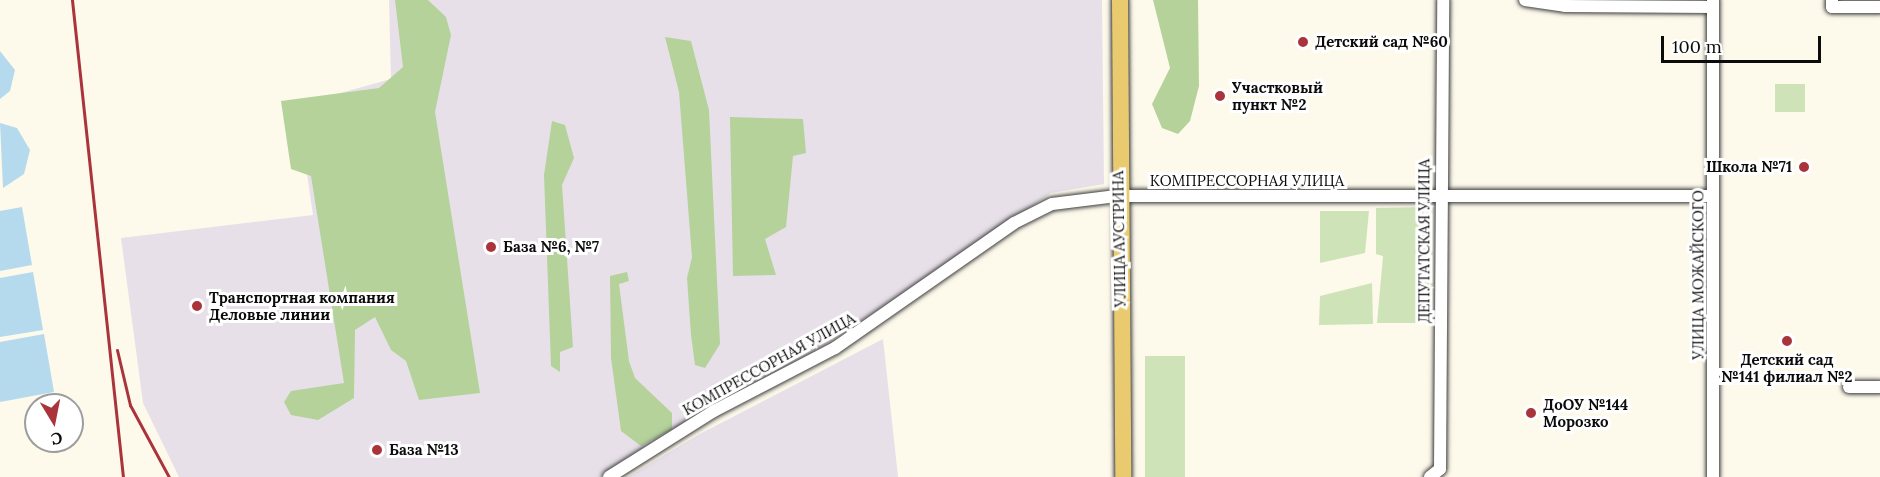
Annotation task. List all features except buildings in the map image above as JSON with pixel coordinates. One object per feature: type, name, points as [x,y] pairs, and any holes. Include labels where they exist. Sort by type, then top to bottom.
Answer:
[{"type":"main road","name":"УЛИЦА АУСТРИНА","points":[[1120,0],[1117,196],[1123,477]]},
{"type":"street","name":"ДЕПУТАТСКАЯ УЛИЦА","points":[[1430,477],[1440,469],[1439,195],[1443,0]]},
{"type":"street","points":[[1525,0],[1565,6],[1713,3]]},
{"type":"street","name":"УЛИЦА МОЖАЙСКОГО","points":[[1713,3],[1713,477]]},
{"type":"street","points":[[1832,3],[1880,7]]},
{"type":"street","name":"КОМПРЕССОРНАЯ УЛИЦА","points":[[609,477],[714,411],[835,348],[1014,223],[1052,204],[1117,196],[1713,196]]},
{"type":"street","points":[[1849,387],[1880,387]]},
{"type":"shaded area","points":[[389,0],[1102,0],[1104,184],[1051,193],[821,348],[731,396],[601,477],[179,477],[143,403],[121,238],[313,215],[297,105],[391,79]]},
{"type":"shaded area","points":[[883,339],[898,477],[628,477],[698,435]]},
{"type":"green space","points":[[395,0],[428,0],[446,17],[451,35],[435,112],[480,393],[419,400],[406,361],[391,350],[375,317],[355,330],[354,398],[318,420],[291,415],[284,402],[291,391],[344,383],[311,176],[291,169],[281,101],[379,88],[403,67]]},
{"type":"green space","points":[[1153,0],[1198,0],[1199,86],[1190,121],[1178,134],[1162,128],[1152,104],[1170,68]]},
{"type":"green space","points":[[665,37],[691,41],[709,110],[720,344],[705,368],[695,365],[691,335],[687,278],[692,257],[679,92]]},
{"type":"green space","points":[[1775,84],[1805,84],[1805,112],[1775,112]]},
{"type":"green space","points":[[730,117],[803,119],[806,153],[793,156],[786,227],[765,239],[776,275],[733,276]]},
{"type":"green space","points":[[552,121],[565,125],[574,158],[562,185],[573,347],[560,352],[560,372],[551,366],[544,175]]},
{"type":"green space","points":[[1429,207],[1429,323],[1377,323],[1383,256],[1376,254],[1376,208]]},
{"type":"green space","points":[[1320,211],[1369,211],[1365,253],[1320,263]]},
{"type":"green space","points":[[627,272],[629,281],[619,284],[629,361],[635,378],[672,413],[672,429],[641,446],[621,431],[611,358],[610,276]]},
{"type":"green space","points":[[1372,283],[1373,324],[1319,325],[1320,296]]},
{"type":"green space","points":[[1145,356],[1185,356],[1185,477],[1145,477]]},
{"type":"water","points":[[0,51],[15,70],[10,91],[0,99]]},
{"type":"water","points":[[0,123],[17,128],[30,150],[24,174],[3,188]]},
{"type":"water","points":[[22,207],[32,265],[0,271],[0,211]]},
{"type":"water","points":[[33,272],[43,330],[0,337],[0,278]]},
{"type":"water","points":[[44,334],[54,392],[24,393],[24,398],[0,402],[0,342]]},
{"type":"railway","points":[[72,0],[123,477]]},
{"type":"railway","points":[[117,350],[130,405],[169,477]]},
{"type":"place","name":"Детский сад №60","points":[[1303,42]]},
{"type":"place","name":"Участковый пункт №2","points":[[1220,96]]},
{"type":"place","name":"Школа №71","points":[[1804,167]]},
{"type":"place","name":"База №6, №7","points":[[491,247]]},
{"type":"place","name":"Транспортная компания Деловые линии","points":[[197,306]]},
{"type":"place","name":"Детский сад №141 филиал №2","points":[[1787,341]]},
{"type":"place","name":"ДоОУ №144 Морозко","points":[[1531,413]]},
{"type":"place","name":"База №13","points":[[377,450]]}]
